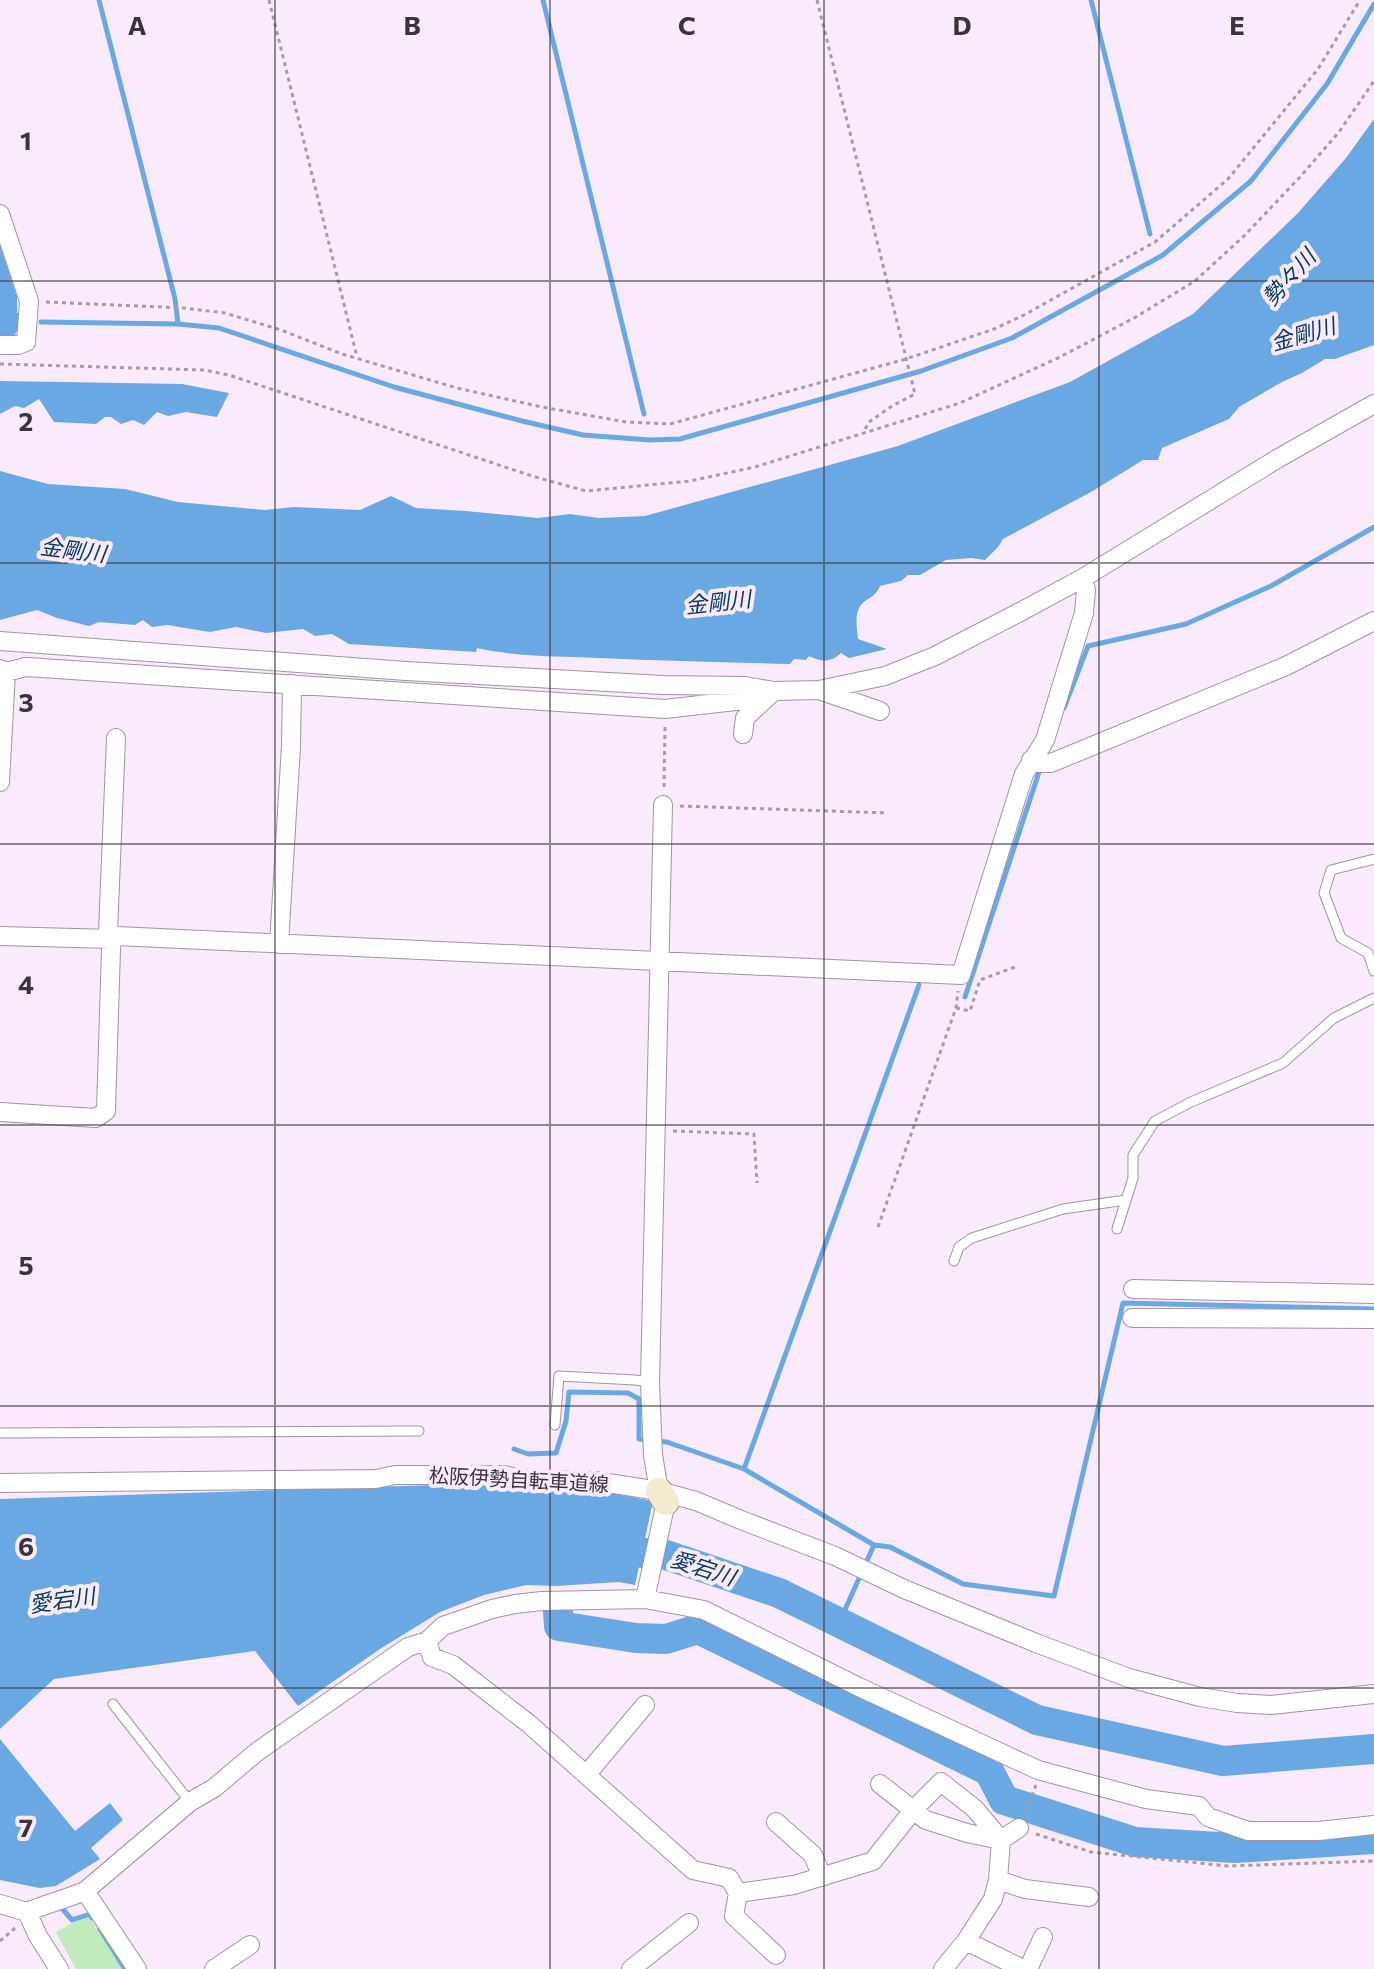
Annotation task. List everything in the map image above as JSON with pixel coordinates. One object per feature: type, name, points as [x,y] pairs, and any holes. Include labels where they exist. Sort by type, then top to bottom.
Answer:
[{"type":"street","points":[[0,214],[29,301],[26,342],[0,345]]},
{"type":"street","points":[[0,641],[406,671],[663,685],[744,686],[774,691],[819,690],[885,676],[935,656],[1083,578],[1277,459],[1374,404]]},
{"type":"street","points":[[1039,762],[1084,613],[1086,590],[1083,578]]},
{"type":"street","points":[[0,936],[112,939],[117,936],[961,975],[1024,774],[1039,762],[1286,666],[1374,621]]},
{"type":"street","points":[[0,782],[3,670],[26,667],[665,709],[753,699],[774,691]]},
{"type":"street","points":[[279,944],[292,684]]},
{"type":"street","points":[[819,690],[880,711]]},
{"type":"street","points":[[743,734],[745,718],[774,691]]},
{"type":"street","points":[[0,1112],[96,1118],[106,1111],[112,939],[108,932],[116,738]]},
{"type":"street","points":[[645,1599],[662,1497],[653,1455],[650,1382],[663,805]]},
{"type":"street","points":[[1133,1289],[1374,1294]]},
{"type":"street","points":[[1132,1318],[1374,1319]]},
{"type":"street","name":"松阪伊勢自転車道線","points":[[0,1483],[376,1479],[395,1475],[504,1475],[520,1479],[595,1481],[662,1497],[696,1501],[853,1564],[904,1589],[1129,1678],[1200,1697],[1237,1703],[1271,1705],[1374,1694]]},
{"type":"street","points":[[0,1904],[27,1912],[85,1891],[190,1802],[214,1788],[258,1751],[408,1647],[427,1641],[443,1626],[492,1609],[542,1601],[645,1599],[704,1610],[859,1687],[1038,1770],[1146,1799],[1199,1806],[1208,1817],[1248,1831],[1319,1831],[1374,1825]]},
{"type":"street","points":[[427,1641],[432,1657],[453,1665],[528,1723],[693,1870],[729,1878],[738,1893],[734,1916],[776,1955]]},
{"type":"street","points":[[586,1775],[645,1705]]},
{"type":"street","points":[[738,1893],[794,1885],[873,1861],[914,1809],[941,1782],[975,1809],[1001,1840],[998,1880],[993,1899],[966,1941],[943,1969]]},
{"type":"street","points":[[880,1784],[926,1820],[967,1833],[1001,1840],[1019,1828]]},
{"type":"street","points":[[776,1822],[813,1855],[822,1877]]},
{"type":"street","points":[[998,1880],[1025,1889],[1089,1897]]},
{"type":"street","points":[[85,1891],[137,1969]]},
{"type":"street","points":[[27,1912],[59,1969]]},
{"type":"street","points":[[631,1969],[689,1923]]},
{"type":"street","points":[[966,1941],[1025,1969],[1043,1937]]},
{"type":"street","points":[[214,1969],[250,1945]]},
{"type":"lane","points":[[1374,859],[1331,870],[1324,893],[1341,938],[1371,950],[1374,971]]},
{"type":"lane","points":[[1117,1229],[1133,1178],[1133,1155],[1155,1121],[1191,1102],[1283,1063],[1334,1018],[1374,998]]},
{"type":"lane","points":[[954,1261],[959,1247],[972,1238],[1063,1209],[1126,1200]]},
{"type":"lane","points":[[555,1425],[559,1376],[650,1382]]},
{"type":"lane","points":[[0,1433],[419,1431]]},
{"type":"lane","points":[[113,1704],[190,1802]]},
{"type":"path","points":[[269,0],[357,357]]},
{"type":"path","points":[[817,0],[915,394],[869,422],[863,433]]},
{"type":"path","points":[[29,301],[184,308],[225,313],[281,330],[342,354],[457,388],[626,422],[670,424],[906,359],[994,329],[1155,242],[1228,179],[1318,69],[1360,0]]},
{"type":"path","points":[[0,364],[204,370],[229,375],[532,476],[586,491],[690,481],[755,467],[960,403],[1060,357],[1134,318],[1195,281],[1245,235],[1339,132],[1374,81]]},
{"type":"path","points":[[665,709],[663,805],[888,813]]},
{"type":"path","points":[[956,1008],[970,1011],[980,980],[1015,967]]},
{"type":"path","points":[[878,1227],[956,1008],[961,975]]},
{"type":"path","points":[[655,1125],[665,1131],[754,1134],[757,1183]]},
{"type":"path","points":[[1039,1777],[1019,1828],[1091,1852],[1228,1866],[1374,1861]]},
{"type":"green space","points":[[88,1914],[123,1969],[76,1969],[56,1932]]},
{"type":"water","points":[[1374,119],[1374,345],[1335,359],[1325,359],[1239,407],[1229,419],[1162,448],[1158,460],[1143,460],[1003,539],[985,560],[946,560],[920,575],[908,575],[901,581],[880,586],[857,613],[858,639],[887,649],[849,658],[841,653],[826,660],[809,656],[806,660],[794,659],[790,664],[647,660],[523,655],[477,648],[476,652],[349,644],[332,634],[315,636],[303,629],[266,633],[236,627],[210,632],[167,625],[152,627],[143,620],[135,625],[99,622],[89,626],[37,610],[0,620],[0,471],[48,484],[125,489],[178,502],[265,510],[294,507],[360,510],[391,496],[416,508],[538,518],[570,514],[599,518],[645,516],[898,446],[1070,382],[1193,314],[1298,213],[1346,158]]},
{"type":"water","points":[[0,245],[17,297],[17,313],[24,313],[15,335],[0,335]]},
{"type":"water","points":[[0,381],[182,384],[229,393],[217,417],[186,412],[168,416],[157,412],[144,425],[133,420],[121,424],[111,417],[105,417],[96,424],[54,422],[39,399],[24,408],[15,406],[0,414]]},
{"type":"water","points":[[498,1483],[595,1490],[653,1501],[635,1585],[619,1582],[526,1585],[484,1595],[440,1612],[298,1706],[255,1651],[54,1679],[0,1729],[0,1499]]},
{"type":"water","points":[[0,1739],[75,1831],[110,1803],[123,1820],[91,1848],[100,1859],[56,1886],[40,1888],[0,1880]]},
{"type":"waterway","points":[[99,0],[175,299],[178,324]]},
{"type":"waterway","points":[[543,0],[644,414]]},
{"type":"waterway","points":[[1091,0],[1150,234]]},
{"type":"waterway","points":[[41,322],[178,324],[219,328],[394,387],[522,421],[583,435],[680,439],[921,371],[1012,338],[1163,255],[1251,181],[1327,84],[1374,4]]},
{"type":"waterway","points":[[1064,708],[1088,646],[1186,624],[1271,586],[1374,527]]},
{"type":"waterway","points":[[965,997],[1041,766]]},
{"type":"waterway","points":[[656,1441],[744,1469],[919,985]]},
{"type":"waterway","points":[[839,1623],[874,1545],[890,1547],[963,1584],[1054,1596],[1123,1303],[1374,1309]]},
{"type":"waterway","points":[[514,1449],[528,1454],[556,1453],[566,1421],[569,1392],[628,1393],[639,1399],[639,1439],[647,1440]]},
{"type":"waterway","points":[[744,1469],[874,1545]]},
{"type":"waterway","name":"愛宕川","points":[[601,1549],[666,1555],[779,1593],[1037,1720],[1223,1761],[1374,1749]]},
{"type":"waterway","points":[[558,1611],[559,1626],[636,1638],[666,1639],[698,1629],[989,1771],[1004,1800],[1135,1842],[1236,1848],[1374,1839]]},
{"type":"waterway","points":[[60,1906],[72,1920],[90,1914],[92,1918]]},
{"type":"waterway","points":[[100,1929],[125,1969]]},
{"type":"water label","name":"勢々川","points":[[1289,277]]},
{"type":"water label","name":"金剛川","points":[[1303,334]]},
{"type":"water label","name":"金剛川","points":[[73,550]]},
{"type":"water label","name":"金剛川","points":[[718,602]]}]
